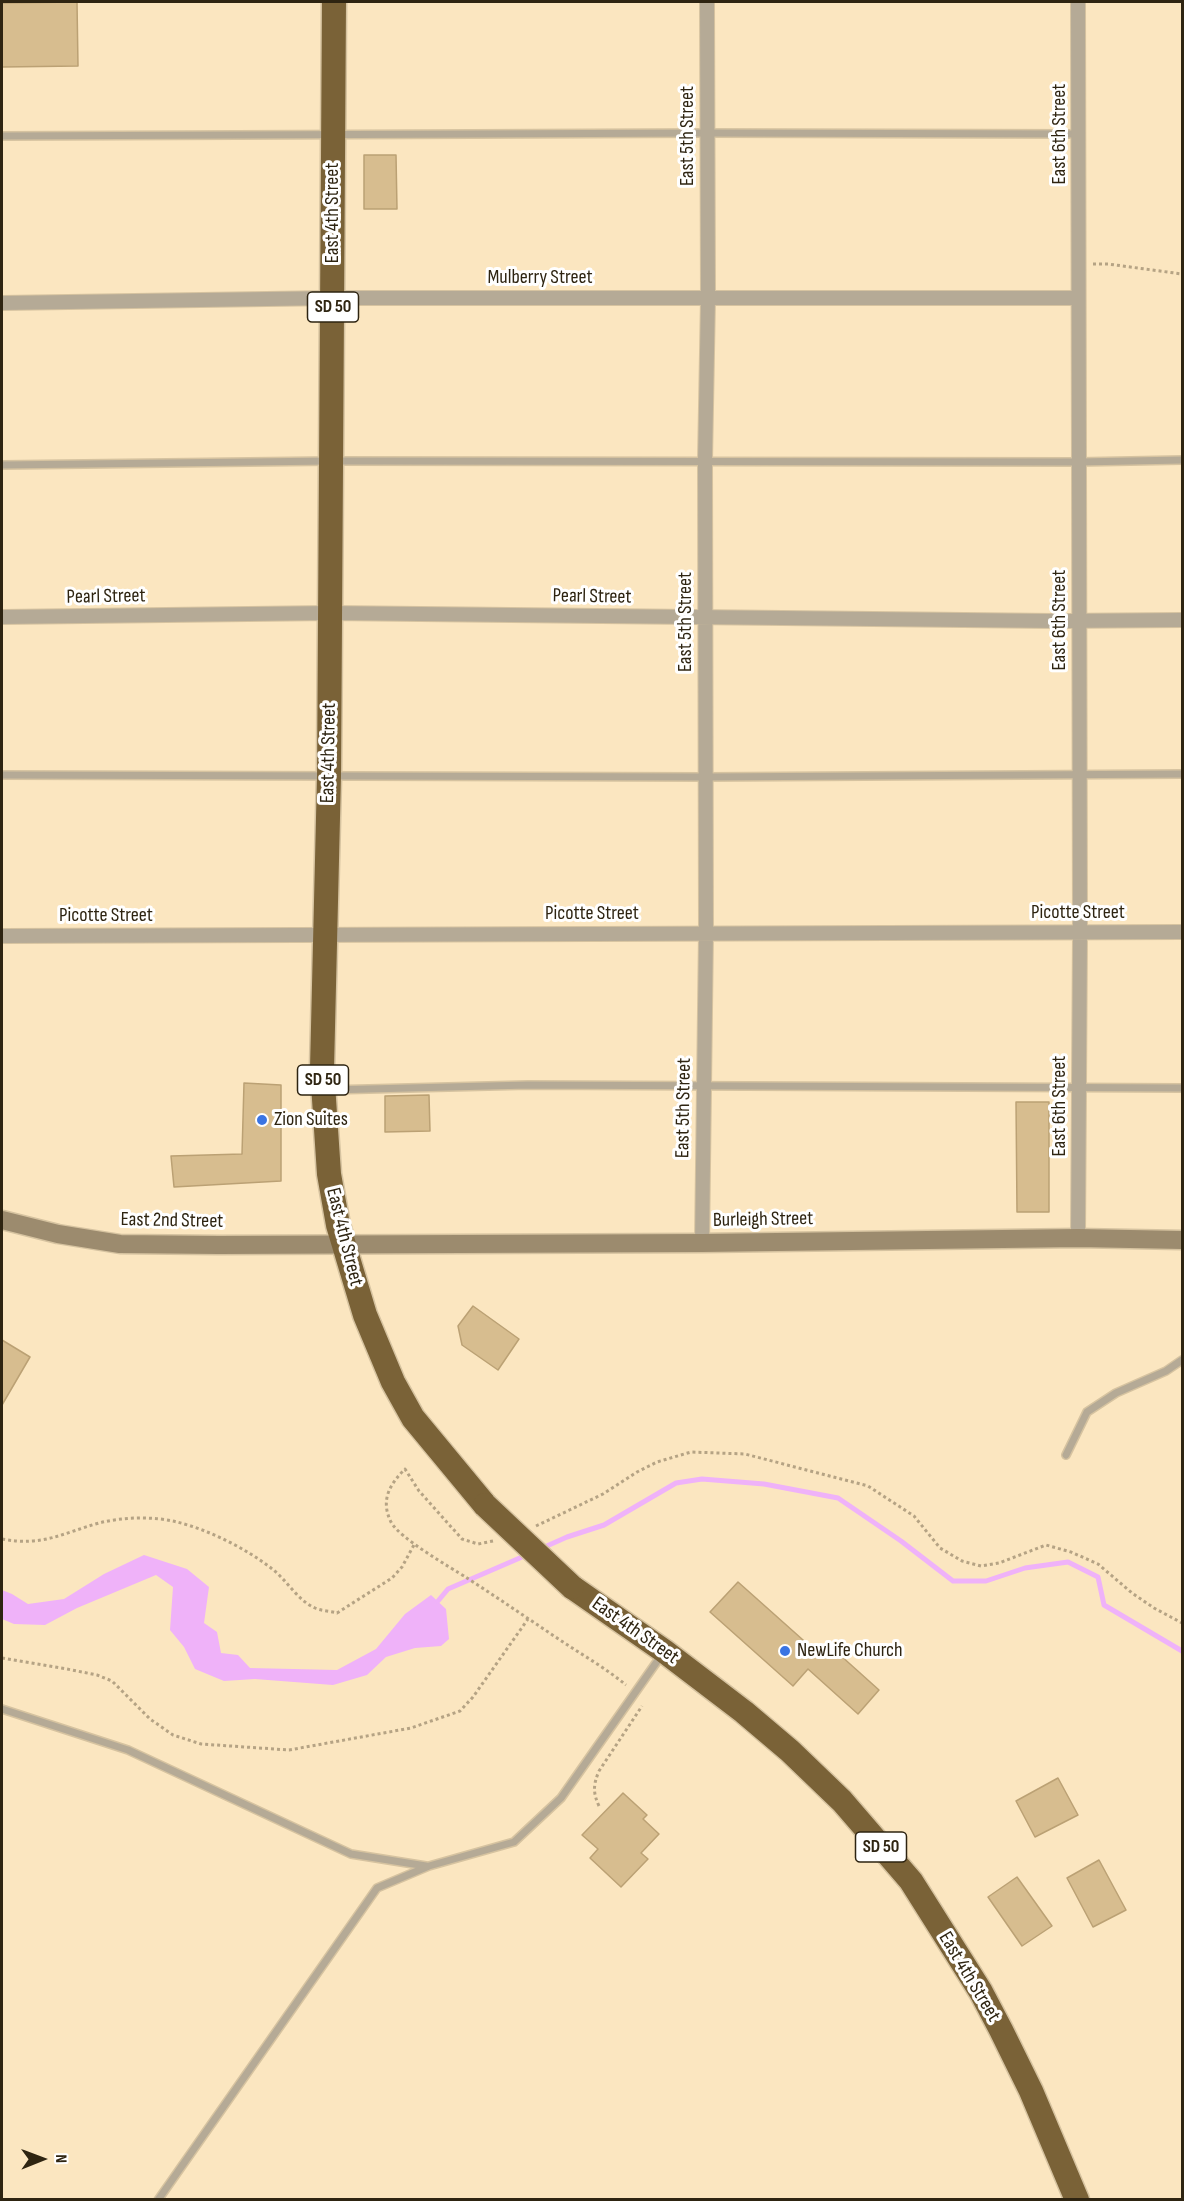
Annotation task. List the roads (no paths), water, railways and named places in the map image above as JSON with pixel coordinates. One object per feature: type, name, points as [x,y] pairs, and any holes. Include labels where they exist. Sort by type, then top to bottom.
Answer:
[{"type":"highway","name":"East 4th Street","points":[[334,2],[327,935],[323,1090],[334,1209],[372,1337],[413,1418],[485,1505],[573,1587],[664,1651],[744,1712],[790,1751],[842,1802],[910,1881],[981,1992],[1001,2030],[1036,2101],[1077,2199]]},
{"type":"street","name":"East 5th Street","points":[[702,1243],[706,932],[707,2]]},
{"type":"street","name":"East 6th Street","points":[[1078,2],[1080,134],[1078,1238]]},
{"type":"street","name":"Mulberry Street","points":[[2,303],[333,298],[1078,298]]},
{"type":"street","name":"Pearl Street","points":[[2,617],[330,613],[1079,622],[1182,620]]},
{"type":"street","name":"Picotte Street","points":[[2,936],[1182,932]]},
{"type":"street","name":"East 2nd Street","points":[[2,1220],[58,1234],[120,1244],[344,1246]]},
{"type":"street","name":"Burleigh Street","points":[[344,1246],[1078,1238],[1182,1240]]},
{"type":"lane","points":[[2,136],[1080,134]]},
{"type":"lane","points":[[2,465],[331,461],[1079,462],[1182,460]]},
{"type":"lane","points":[[2,776],[706,777],[1182,774]]},
{"type":"lane","points":[[323,1090],[528,1085],[1182,1089]]},
{"type":"lane","points":[[1066,1455],[1087,1412],[1116,1393],[1166,1371],[1182,1360]]},
{"type":"lane","points":[[158,2199],[377,1887],[429,1866],[514,1842],[561,1798],[664,1651]]},
{"type":"lane","points":[[2,1709],[128,1750],[351,1854],[429,1866]]},
{"type":"waterway","points":[[540,1549],[604,1525],[676,1483],[702,1479],[764,1484],[838,1498],[901,1541],[953,1581],[986,1581],[1025,1568],[1068,1562],[1098,1577],[1104,1605],[1182,1651]]},
{"type":"waterway","points":[[438,1601],[448,1589],[529,1554]]},
{"type":"place","name":"Zion Suites","points":[[262,1120]]},
{"type":"place","name":"NewLife Church","points":[[785,1651]]}]
